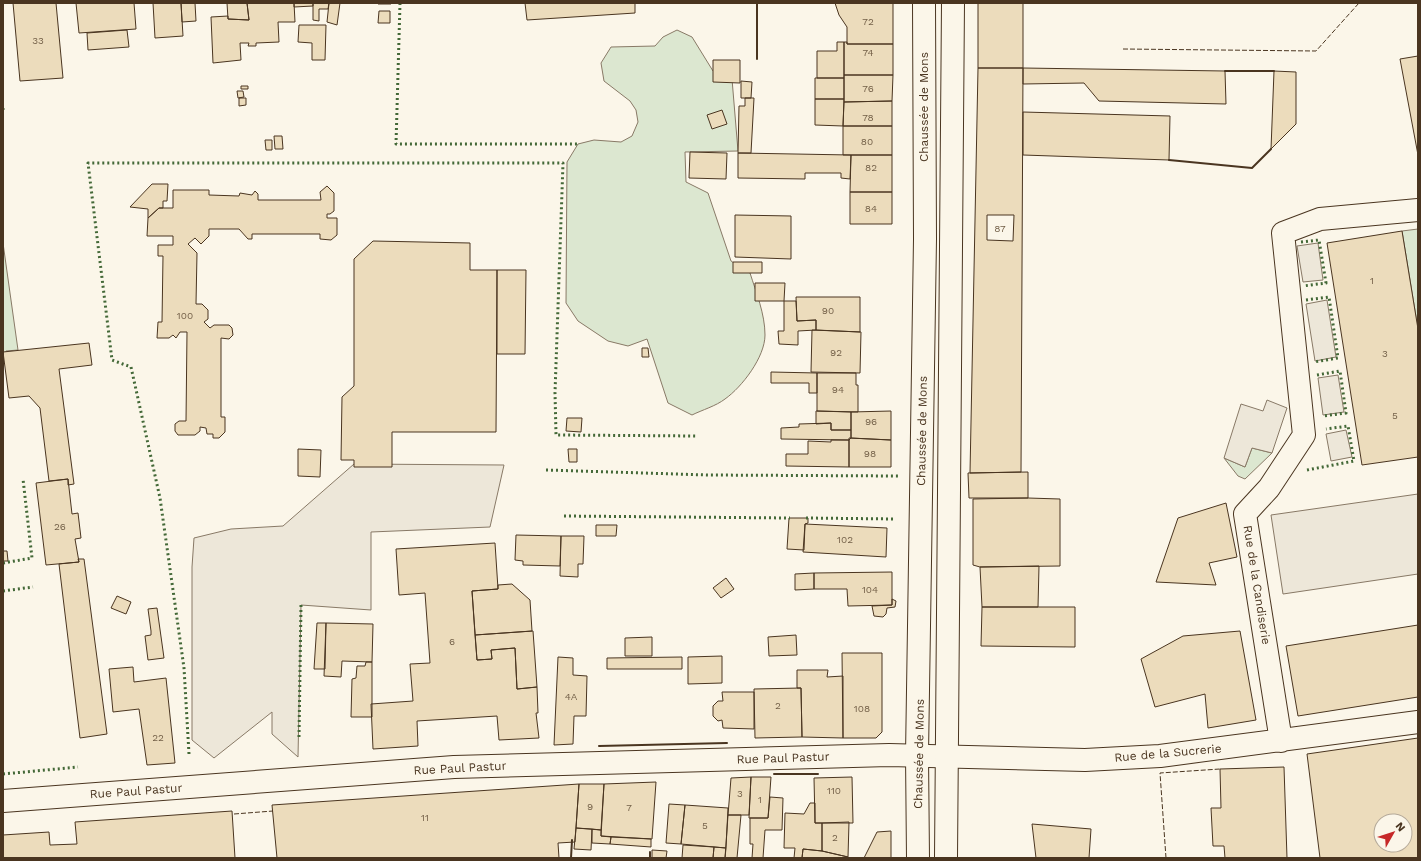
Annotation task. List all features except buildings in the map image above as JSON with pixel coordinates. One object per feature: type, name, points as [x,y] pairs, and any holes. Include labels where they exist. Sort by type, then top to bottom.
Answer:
[{"type":"street","name":"Chaussée de Mons","points":[[918,858],[917,755],[925,239],[924,3]]},
{"type":"street","points":[[946,858],[953,3]]},
{"type":"street","name":"Rue de la Candiserie","points":[[1281,741],[1245,514],[1269,488],[1304,435],[1283,233],[1320,219],[1418,210]]},
{"type":"street","name":"Rue de la Sucrerie","points":[[917,755],[1085,760],[1160,756],[1418,722]]},
{"type":"street","name":"Rue Paul Pastur","points":[[3,800],[454,767],[917,755]]},
{"type":"green space","points":[[677,30],[692,37],[713,71],[732,79],[738,151],[685,152],[686,182],[708,193],[731,261],[750,273],[762,311],[765,327],[764,344],[761,353],[757,362],[745,379],[732,394],[713,406],[692,415],[668,403],[647,339],[628,346],[608,341],[578,321],[566,303],[567,162],[578,144],[594,140],[621,142],[632,136],[638,122],[636,110],[630,101],[604,81],[601,63],[611,47],[655,46],[663,37]]},
{"type":"green space","points":[[1418,229],[1418,329],[1402,231]]},
{"type":"green space","points":[[3,243],[18,350],[6,351],[7,361],[3,361]]},
{"type":"green space","points":[[1252,448],[1272,453],[1245,479],[1238,476],[1224,458],[1245,467]]},
{"type":"shaded area","points":[[1318,243],[1323,280],[1303,282],[1297,246]]},
{"type":"shaded area","points":[[1327,300],[1336,357],[1315,361],[1306,304]]},
{"type":"shaded area","points":[[1338,375],[1344,412],[1323,415],[1318,378]]},
{"type":"shaded area","points":[[1267,400],[1287,408],[1272,453],[1252,448],[1245,467],[1224,458],[1241,404],[1263,411]]},
{"type":"shaded area","points":[[1346,430],[1352,457],[1331,461],[1326,434]]},
{"type":"shaded area","points":[[354,464],[504,465],[490,527],[371,532],[371,610],[301,605],[298,757],[272,734],[272,712],[214,758],[192,740],[192,567],[194,538],[231,529],[283,526]]},
{"type":"shaded area","points":[[1418,494],[1418,574],[1283,594],[1271,515]]},
{"type":"hedge","points":[[400,3],[396,144],[578,144]]},
{"type":"hedge","points":[[3,108],[3,113]]},
{"type":"hedge","points":[[189,754],[184,668],[160,498],[131,367],[112,360],[88,163],[563,163],[555,393],[556,435],[697,436]]},
{"type":"hedge","points":[[1301,242],[1319,240],[1326,283],[1303,286]]},
{"type":"hedge","points":[[1306,300],[1329,297],[1338,358],[1314,362]]},
{"type":"hedge","points":[[1317,375],[1340,371],[1346,413],[1323,416]]},
{"type":"hedge","points":[[1307,470],[1354,461],[1348,426],[1326,429]]},
{"type":"hedge","points":[[546,470],[708,475],[898,476]]},
{"type":"hedge","points":[[3,563],[32,558],[23,479]]},
{"type":"hedge","points":[[564,516],[790,518]]},
{"type":"hedge","points":[[806,518],[895,519]]},
{"type":"hedge","points":[[3,591],[33,587]]},
{"type":"hedge","points":[[299,737],[301,605]]},
{"type":"hedge","points":[[3,774],[78,767]]},
{"type":"fence","points":[[1123,49],[1316,51],[1359,3]]},
{"type":"fence","points":[[1166,858],[1160,773],[1220,769]]},
{"type":"fence","points":[[234,814],[273,811]]},
{"type":"wall","points":[[757,3],[757,59]]},
{"type":"wall","points":[[1225,71],[1274,71]]},
{"type":"wall","points":[[1169,160],[1252,168],[1271,149]]},
{"type":"wall","points":[[599,746],[727,743]]},
{"type":"wall","points":[[774,774],[818,774]]},
{"type":"wall","points":[[571,858],[572,840]]},
{"type":"wall","points":[[650,852],[650,858]]}]
